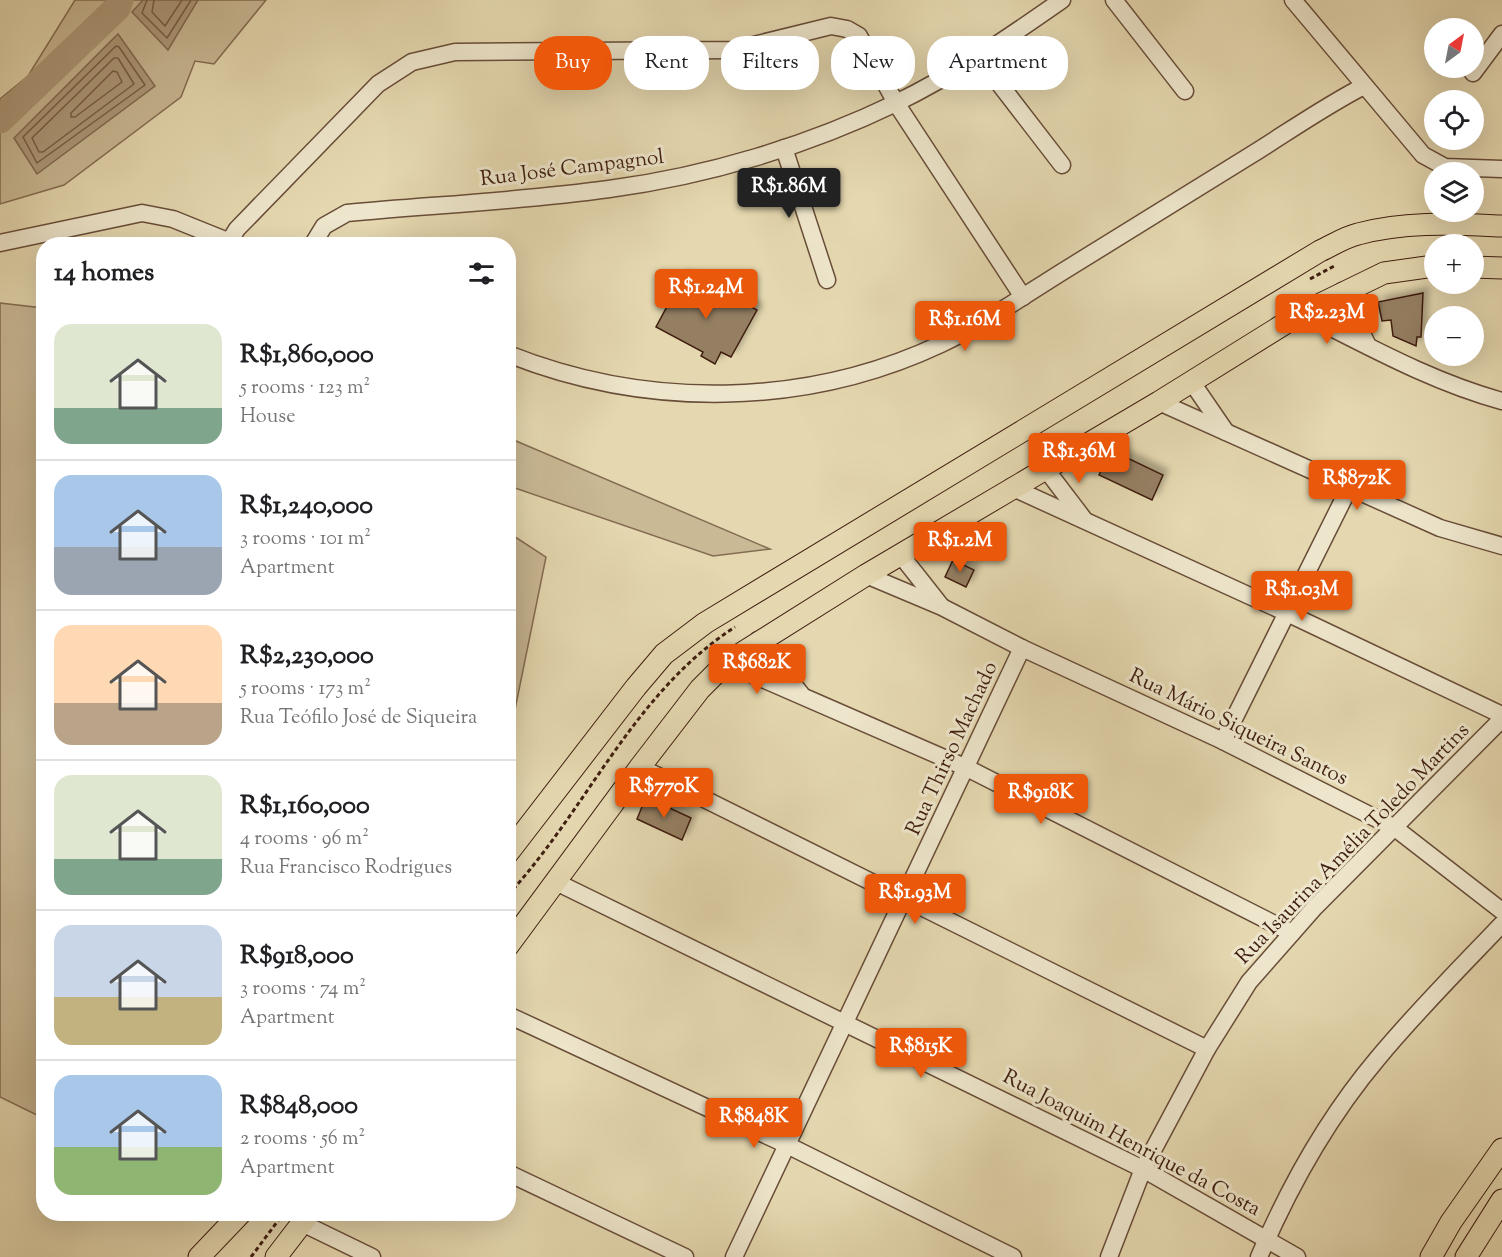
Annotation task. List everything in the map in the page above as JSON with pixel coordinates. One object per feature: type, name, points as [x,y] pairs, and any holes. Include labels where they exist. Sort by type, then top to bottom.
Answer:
[{"type":"main road","points":[[516,843],[664,654],[705,623],[1320,251],[1357,234],[1396,226],[1434,223],[1502,226]]},
{"type":"main road","points":[[516,935],[700,689],[726,663],[758,640],[1011,487],[1159,402],[1302,313],[1342,291],[1384,273],[1424,267]]},
{"type":"main road","points":[[1484,267],[1502,268]]},
{"type":"main road","points":[[1431,1257],[1451,1222],[1502,1149]]},
{"type":"main road","points":[[1466,1257],[1502,1200]]},
{"type":"main road","points":[[199,1257],[233,1221]]},
{"type":"main road","points":[[276,1257],[296,1221]]},
{"type":"street","name":"Rua José Campagnol","points":[[1008,36],[1062,0]]},
{"type":"street","points":[[1114,0],[1185,91]]},
{"type":"street","points":[[1293,0],[1423,155],[1445,167],[1502,169]]},
{"type":"street","points":[[234,237],[237,229],[378,84],[412,62],[439,54],[471,51],[733,50],[831,26],[847,29],[859,36],[896,103],[1023,297]]},
{"type":"street","points":[[1484,58],[1502,34]]},
{"type":"street","name":"Rua José Campagnol","points":[[317,237],[324,226],[347,213],[608,189],[695,172],[784,148],[896,103],[927,85]]},
{"type":"street","points":[[516,357],[578,377],[641,389],[709,394],[777,390],[843,378],[908,358],[969,330],[1364,86]]},
{"type":"street","points":[[1004,90],[1062,165]]},
{"type":"street","points":[[784,148],[827,280]]},
{"type":"street","points":[[0,243],[142,213],[173,219],[217,237]]},
{"type":"street","points":[[1342,291],[1368,346]]},
{"type":"street","points":[[1302,313],[1368,346],[1476,394],[1502,400]]},
{"type":"street","points":[[1191,381],[1227,433]]},
{"type":"street","points":[[1159,402],[1440,528],[1502,546]]},
{"type":"street","points":[[1045,468],[1085,521]]},
{"type":"street","points":[[1011,487],[1287,613],[1502,717]]},
{"type":"street","points":[[1223,741],[1349,488]]},
{"type":"street","name":"Rua Mário Siqueira Santos","points":[[900,554],[942,607]]},
{"type":"street","name":"Rua Mário Siqueira Santos","points":[[866,575],[942,607],[1022,648],[1223,741],[1395,828],[1502,911]]},
{"type":"street","points":[[758,640],[801,695]]},
{"type":"street","name":"Rua Thirso Machado","points":[[734,1257],[968,768],[1022,648]]},
{"type":"street","points":[[726,663],[968,768],[1292,933]]},
{"type":"street","name":"Rua Isaurina Amélia Toledo Martins","points":[[1109,1257],[1143,1168],[1207,1049],[1249,982],[1292,933],[1502,717]]},
{"type":"street","points":[[640,767],[1207,1049]]},
{"type":"street","name":"Rua Joaquim Henrique da Costa","points":[[556,882],[1143,1168],[1297,1257]]},
{"type":"street","points":[[1259,1257],[1295,1183],[1335,1118],[1377,1059],[1502,924]]},
{"type":"street","points":[[516,1019],[787,1145],[1013,1257]]},
{"type":"street","points":[[516,1177],[685,1257]]},
{"type":"street","points":[[305,1221],[372,1257]]},
{"type":"path","points":[[251,1257],[293,1221]]},
{"type":"shaded area","points":[[75,0],[266,0],[214,64],[195,61],[181,97],[64,185],[0,204],[0,99],[28,76]]},
{"type":"shaded area","points":[[0,303],[36,307],[36,1115],[0,1097]]},
{"type":"shaded area","points":[[516,441],[770,549],[713,556],[516,488]]},
{"type":"shaded area","points":[[516,538],[546,557],[516,705]]},
{"type":"water","points":[[143,0],[198,0],[168,50],[132,12]]},
{"type":"water","points":[[118,34],[155,86],[37,174],[14,138]]},
{"type":"building","points":[[683,277],[721,297],[724,292],[757,310],[731,357],[721,352],[715,364],[701,356],[703,352],[656,327]]},
{"type":"building","points":[[1423,293],[1421,337],[1417,337],[1416,346],[1393,336],[1391,320],[1382,321],[1378,302]]},
{"type":"building","points":[[1119,454],[1163,475],[1152,500],[1099,475],[1105,463],[1113,467]]},
{"type":"building","points":[[953,560],[974,570],[966,587],[945,577]]},
{"type":"building","points":[[646,797],[691,818],[682,840],[637,819]]},
{"type":"waterway","points":[[0,120],[117,8],[120,0]]}]
